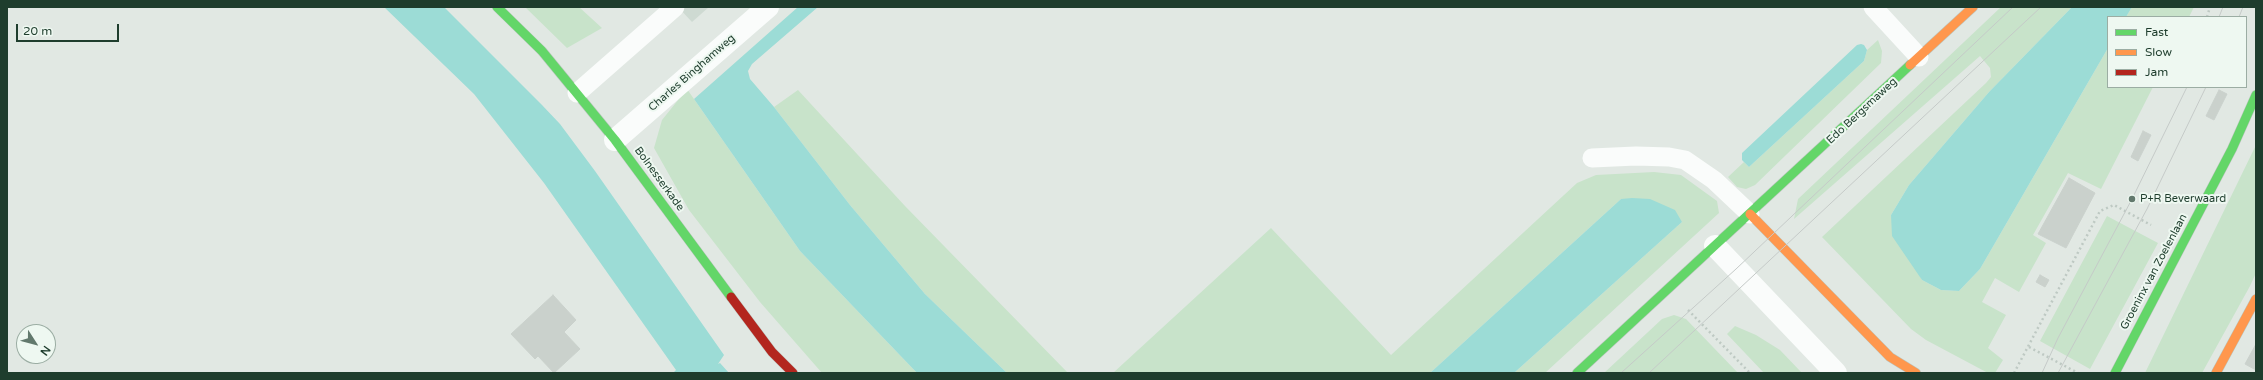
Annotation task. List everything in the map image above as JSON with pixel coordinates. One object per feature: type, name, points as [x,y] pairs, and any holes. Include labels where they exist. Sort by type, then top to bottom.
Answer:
[{"type":"street","name":"Bolnesserkade","points":[[497,7],[542,51],[616,140],[772,352],[793,373]]},
{"type":"street","name":"Charles Binghamweg","points":[[616,140],[768,7]]},
{"type":"street","name":"Edo Bergsmaweg","points":[[1577,373],[1973,7]]},
{"type":"street","name":"Groeninx van Zoelenlaan","points":[[2115,373],[2232,149],[2256,95]]},
{"type":"street","points":[[1750,214],[1788,255],[1890,357],[1916,373]]},
{"type":"street","points":[[1715,246],[1836,373]]},
{"type":"street","points":[[2216,373],[2256,299]]},
{"type":"lane","points":[[577,93],[675,7]]},
{"type":"lane","points":[[1873,7],[1919,57]]},
{"type":"lane","points":[[1592,158],[1643,156],[1669,157],[1685,160],[1714,180],[1750,214]]},
{"type":"path","points":[[2014,373],[2100,211],[2114,206],[2151,225]]},
{"type":"path","points":[[1668,289],[1750,373]]},
{"type":"path","points":[[2029,347],[2078,373]]},
{"type":"shaded area","points":[[678,7],[709,7],[692,22]]},
{"type":"green space","points":[[525,7],[579,7],[602,28],[567,48]]},
{"type":"green space","points":[[2001,7],[2072,7],[1989,92],[1909,185],[1891,215],[1922,280],[1941,290],[1959,291],[1980,269],[2107,50],[2107,88],[2152,88],[2101,189],[2068,173],[2033,235],[2046,243],[2019,292],[1995,278],[1982,302],[2006,315],[1988,348],[2003,360],[1995,373],[1988,373],[1926,340],[1911,329],[1822,237],[1986,83],[1991,77],[1990,68],[1980,56],[1794,219],[1798,199]]},
{"type":"green space","points":[[2132,7],[2194,7],[2190,16],[2127,16]]},
{"type":"green space","points":[[1878,40],[1882,51],[1881,63],[1755,185],[1746,189],[1737,187],[1728,177],[1744,162],[1749,167],[1864,61],[1867,50]]},
{"type":"green space","points":[[687,89],[800,251],[917,373],[822,373],[760,302],[689,210],[654,148],[662,120]]},
{"type":"green space","points":[[798,90],[905,206],[1068,373],[1007,373],[925,294],[850,205],[774,107]]},
{"type":"green space","points":[[2256,145],[2256,273],[2250,286],[2202,373],[2145,373]]},
{"type":"green space","points":[[1654,172],[1681,175],[1717,201],[1719,213],[1545,373],[1514,373],[1682,222],[1621,199],[1430,373],[1113,373],[1271,228],[1391,355],[1577,183],[1596,175]]},
{"type":"green space","points":[[2107,216],[2158,243],[2090,369],[2040,341]]},
{"type":"green space","points":[[1674,315],[1686,319],[1738,373],[1604,373],[1662,319]]},
{"type":"green space","points":[[1735,326],[1756,335],[1780,350],[1802,373],[1764,373],[1727,334]]},
{"type":"water","points":[[384,7],[444,7],[560,124],[595,171],[724,355],[718,364],[720,363],[729,373],[673,373],[676,370],[544,183],[474,94]]},
{"type":"water","points":[[798,7],[818,7],[752,64],[748,71],[750,79],[774,107],[850,205],[925,294],[1007,373],[917,373],[800,251],[694,99]]},
{"type":"water","points":[[2072,7],[2132,7],[2127,16],[2107,16],[2107,50],[1980,269],[1959,291],[1941,290],[1922,280],[1892,236],[1891,215],[1909,185],[1989,92]]},
{"type":"water","points":[[1857,45],[1864,45],[1867,50],[1864,61],[1749,167],[1742,160],[1742,153]]},
{"type":"water","points":[[1621,199],[1650,199],[1675,210],[1682,222],[1514,373],[1430,373]]},
{"type":"building","points":[[2219,90],[2227,94],[2214,120],[2206,116]]},
{"type":"building","points":[[2143,131],[2151,135],[2138,161],[2131,157]]},
{"type":"building","points":[[2069,178],[2095,193],[2066,248],[2038,234]]},
{"type":"building","points":[[2040,275],[2049,280],[2045,287],[2036,282]]},
{"type":"building","points":[[553,295],[576,320],[564,332],[580,349],[554,373],[538,356],[535,359],[511,334]]},
{"type":"building","points":[[2256,344],[2256,370],[2245,364]]},
{"type":"tram line","points":[[1621,373],[1736,269],[2013,7]]},
{"type":"tram line","points":[[1649,373],[2041,7]]},
{"type":"tram line","points":[[2219,16],[2223,7]]},
{"type":"tram line","points":[[2239,16],[2243,7]]},
{"type":"tram line","points":[[2042,373],[2058,338],[2132,199],[2187,88]]},
{"type":"tram line","points":[[2058,373],[2147,209],[2206,88]]},
{"type":"traffic: fast","points":[[497,7],[542,51],[615,140],[731,297]]},
{"type":"traffic: fast","points":[[1577,373],[1910,65]]},
{"type":"traffic: fast","points":[[2115,373],[2232,149],[2256,95]]},
{"type":"traffic: slow","points":[[1910,65],[1973,7]]},
{"type":"traffic: slow","points":[[1750,214],[1890,357],[1916,373]]},
{"type":"traffic: slow","points":[[2216,373],[2256,299]]},
{"type":"traffic: jam","points":[[731,297],[772,352],[793,373]]},
{"type":"place","name":"P+R Beverwaard","points":[[2132,199]]}]
